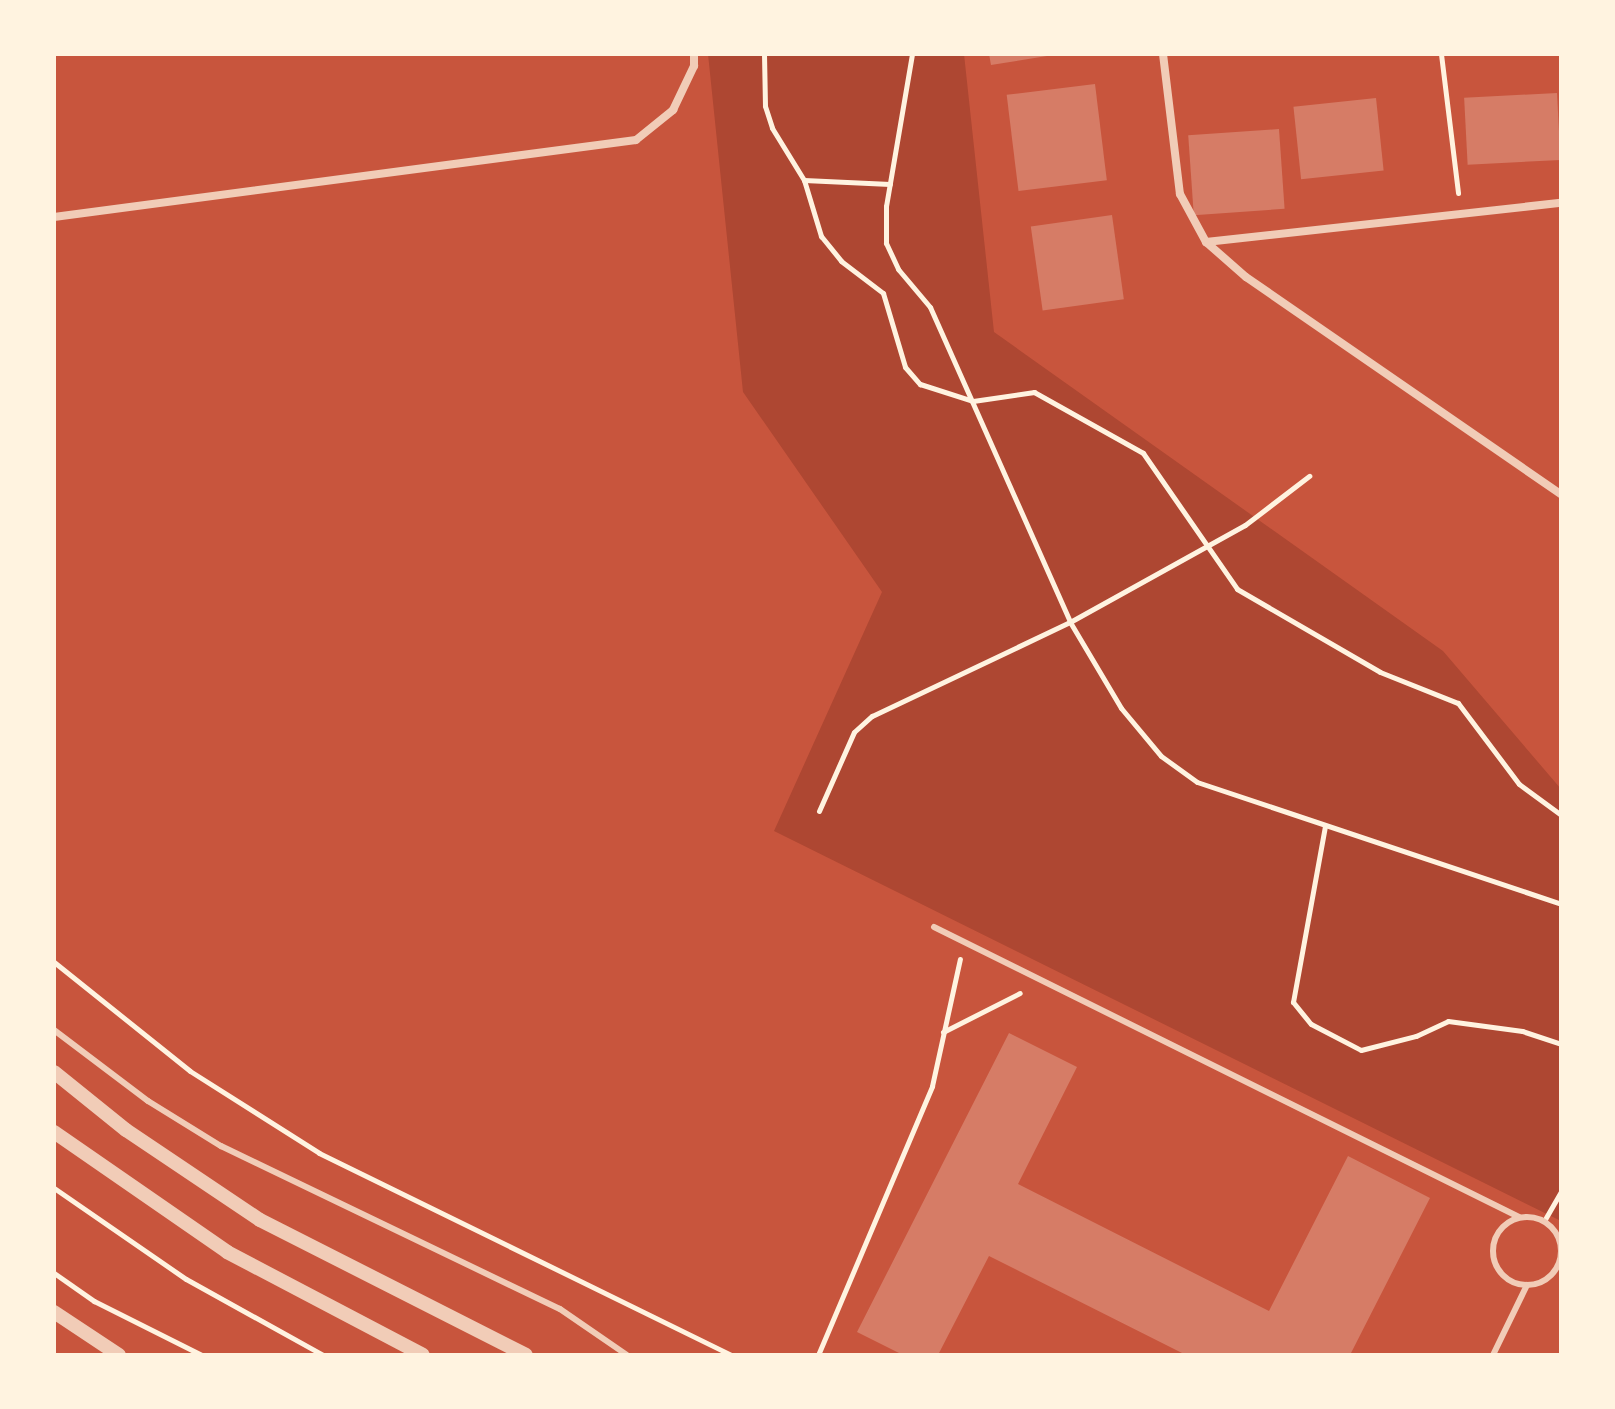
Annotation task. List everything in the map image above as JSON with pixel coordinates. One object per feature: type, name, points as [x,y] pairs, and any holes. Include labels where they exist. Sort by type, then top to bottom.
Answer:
[{"type":"street","points":[[54,217],[636,140],[673,110],[694,66],[694,54]]},
{"type":"street","points":[[1163,54],[1180,194],[1206,242],[1246,277],[1561,494]]},
{"type":"street","points":[[1206,242],[1561,203]]},
{"type":"street","points":[[54,1072],[148,1146],[260,1220],[526,1355]]},
{"type":"street","points":[[54,1132],[227,1252],[423,1355]]},
{"type":"street","points":[[54,1312],[100,1350],[119,1355]]},
{"type":"lane","points":[[934,927],[1519,1217],[1544,1221],[1560,1241],[1558,1265],[1550,1276],[1527,1285],[1493,1355]]},
{"type":"lane","points":[[54,1030],[148,1101],[221,1146],[560,1309],[627,1355]]},
{"type":"lane","points":[[1519,1217],[1497,1234],[1493,1248],[1502,1274],[1527,1285]]},
{"type":"path","points":[[764,54],[765,106],[772,128],[804,180],[828,248],[883,293],[905,367],[937,394],[973,401],[1034,392],[1143,453],[1237,589],[1282,619],[1380,672],[1458,703],[1519,784],[1561,815]]},
{"type":"path","points":[[912,54],[890,184],[886,243],[898,269],[930,307],[1070,622],[1121,708],[1161,756],[1197,782],[1561,904]]},
{"type":"path","points":[[1441,54],[1461,214]]},
{"type":"path","points":[[804,180],[890,184]]},
{"type":"path","points":[[819,811],[854,732],[872,716],[1070,622],[1207,543],[1245,525],[1309,476]]},
{"type":"path","points":[[1325,826],[1293,1002],[1311,1024],[1361,1050],[1416,1036],[1448,1021],[1522,1031],[1561,1044]]},
{"type":"path","points":[[818,1355],[907,1153],[932,1086],[964,943]]},
{"type":"path","points":[[54,962],[190,1071],[319,1153],[732,1355]]},
{"type":"path","points":[[942,1033],[1045,980]]},
{"type":"path","points":[[54,1188],[186,1279],[323,1355]]},
{"type":"path","points":[[1544,1221],[1561,1192]]},
{"type":"path","points":[[54,1273],[94,1301],[202,1355]]},
{"type":"path","points":[[54,1286],[60,1278]]},
{"type":"shaded area","points":[[708,54],[964,54],[994,332],[1443,651],[1561,789],[1561,1221],[774,831],[882,592],[743,392]]},
{"type":"building","points":[[989,54],[1047,54],[1047,56],[991,65]]},
{"type":"building","points":[[1095,84],[1107,180],[1018,191],[1007,95]]},
{"type":"building","points":[[1557,93],[1561,160],[1468,165],[1464,98]]},
{"type":"building","points":[[1376,98],[1384,171],[1301,179],[1293,107]]},
{"type":"building","points":[[1279,129],[1285,209],[1194,215],[1188,135]]},
{"type":"building","points":[[1112,215],[1124,299],[1043,311],[1031,226]]},
{"type":"building","points":[[1009,1033],[1077,1067],[1018,1184],[1269,1311],[1348,1156],[1430,1198],[1350,1355],[1186,1355],[989,1256],[938,1355],[903,1355],[857,1332]]}]
